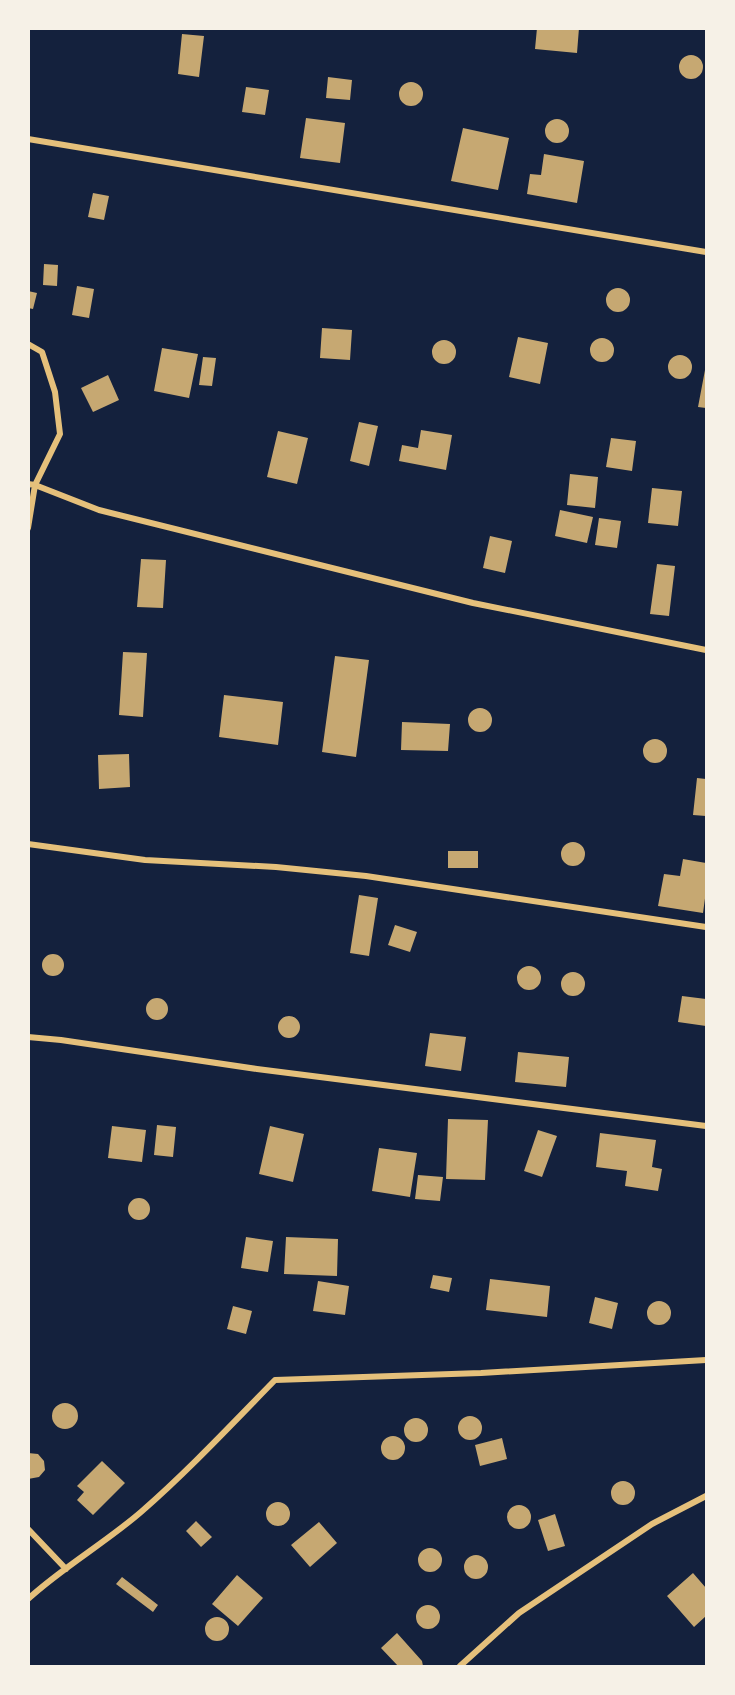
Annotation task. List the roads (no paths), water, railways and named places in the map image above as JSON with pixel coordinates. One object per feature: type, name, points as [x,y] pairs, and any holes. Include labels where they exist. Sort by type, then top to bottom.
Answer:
[{"type":"street","points":[[28,139],[706,252]]},
{"type":"street","points":[[28,344],[42,352],[55,392],[60,434],[32,484],[28,528]]},
{"type":"street","points":[[32,484],[99,510],[472,603],[706,650]]},
{"type":"street","points":[[28,844],[144,860],[276,867],[366,876],[706,927]]},
{"type":"street","points":[[28,1037],[257,1069],[706,1126]]},
{"type":"street","points":[[28,1599],[50,1579],[140,1512],[211,1446],[275,1380],[481,1373],[706,1360]]},
{"type":"street","points":[[460,1666],[519,1613],[652,1524],[706,1496]]},
{"type":"street","points":[[28,1530],[66,1569]]}]
